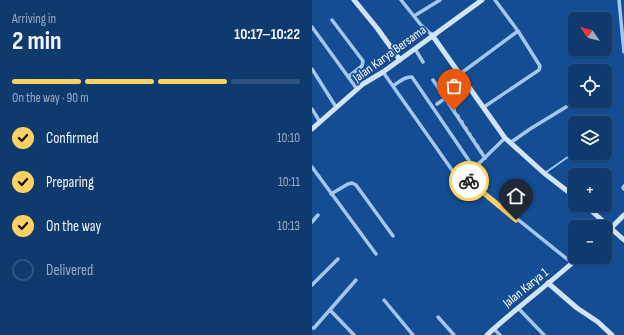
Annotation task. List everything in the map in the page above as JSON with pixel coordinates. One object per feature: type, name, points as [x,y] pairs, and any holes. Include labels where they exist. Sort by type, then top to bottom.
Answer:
[{"type":"street","points":[[354,0],[377,28],[400,60]]},
{"type":"street","points":[[401,0],[421,25],[432,35],[510,144],[568,192]]},
{"type":"street","points":[[414,16],[440,0]]},
{"type":"street","name":"Jalan Karya Bersama","points":[[312,129],[363,84],[400,60],[432,35],[482,0]]},
{"type":"street","points":[[484,107],[540,68],[518,31],[495,0]]},
{"type":"street","points":[[619,0],[624,52]]},
{"type":"street","points":[[332,20],[363,61],[362,66],[348,77]]},
{"type":"street","points":[[312,27],[357,89]]},
{"type":"street","points":[[460,74],[518,31]]},
{"type":"street","points":[[415,49],[423,62]]},
{"type":"street","points":[[312,69],[336,107]]},
{"type":"street","points":[[383,72],[457,178],[461,180],[465,177],[505,138]]},
{"type":"street","points":[[393,86],[404,78],[409,76],[412,77],[474,168]]},
{"type":"street","points":[[433,80],[485,158]]},
{"type":"street","points":[[437,104],[467,83]]},
{"type":"street","points":[[510,144],[530,129],[566,108]]},
{"type":"street","points":[[312,109],[320,122]]},
{"type":"street","points":[[312,167],[376,254]]},
{"type":"street","points":[[465,177],[568,260]]},
{"type":"street","points":[[332,194],[352,182],[393,236]]},
{"type":"street","points":[[593,212],[602,220]]},
{"type":"street","points":[[312,222],[318,214]]},
{"type":"street","points":[[612,227],[624,216]]},
{"type":"street","points":[[612,229],[624,240]]},
{"type":"street","points":[[312,285],[338,259]]},
{"type":"street","name":"Jalan Karya 1","points":[[487,335],[571,264]]},
{"type":"street","points":[[312,328],[314,328],[356,280]]},
{"type":"street","points":[[548,283],[577,308],[598,322],[612,335]]},
{"type":"street","points":[[384,300],[413,335]]},
{"type":"street","points":[[518,308],[544,335]]},
{"type":"street","points":[[330,310],[354,335]]},
{"type":"street","points":[[438,317],[454,335]]},
{"type":"street","points":[[494,329],[500,335]]},
{"type":"lane","points":[[544,173],[568,157]]},
{"type":"way so far","points":[[454,110],[485,158],[465,177],[469,181]]},
{"type":"route","points":[[469,181],[516,220]]}]
